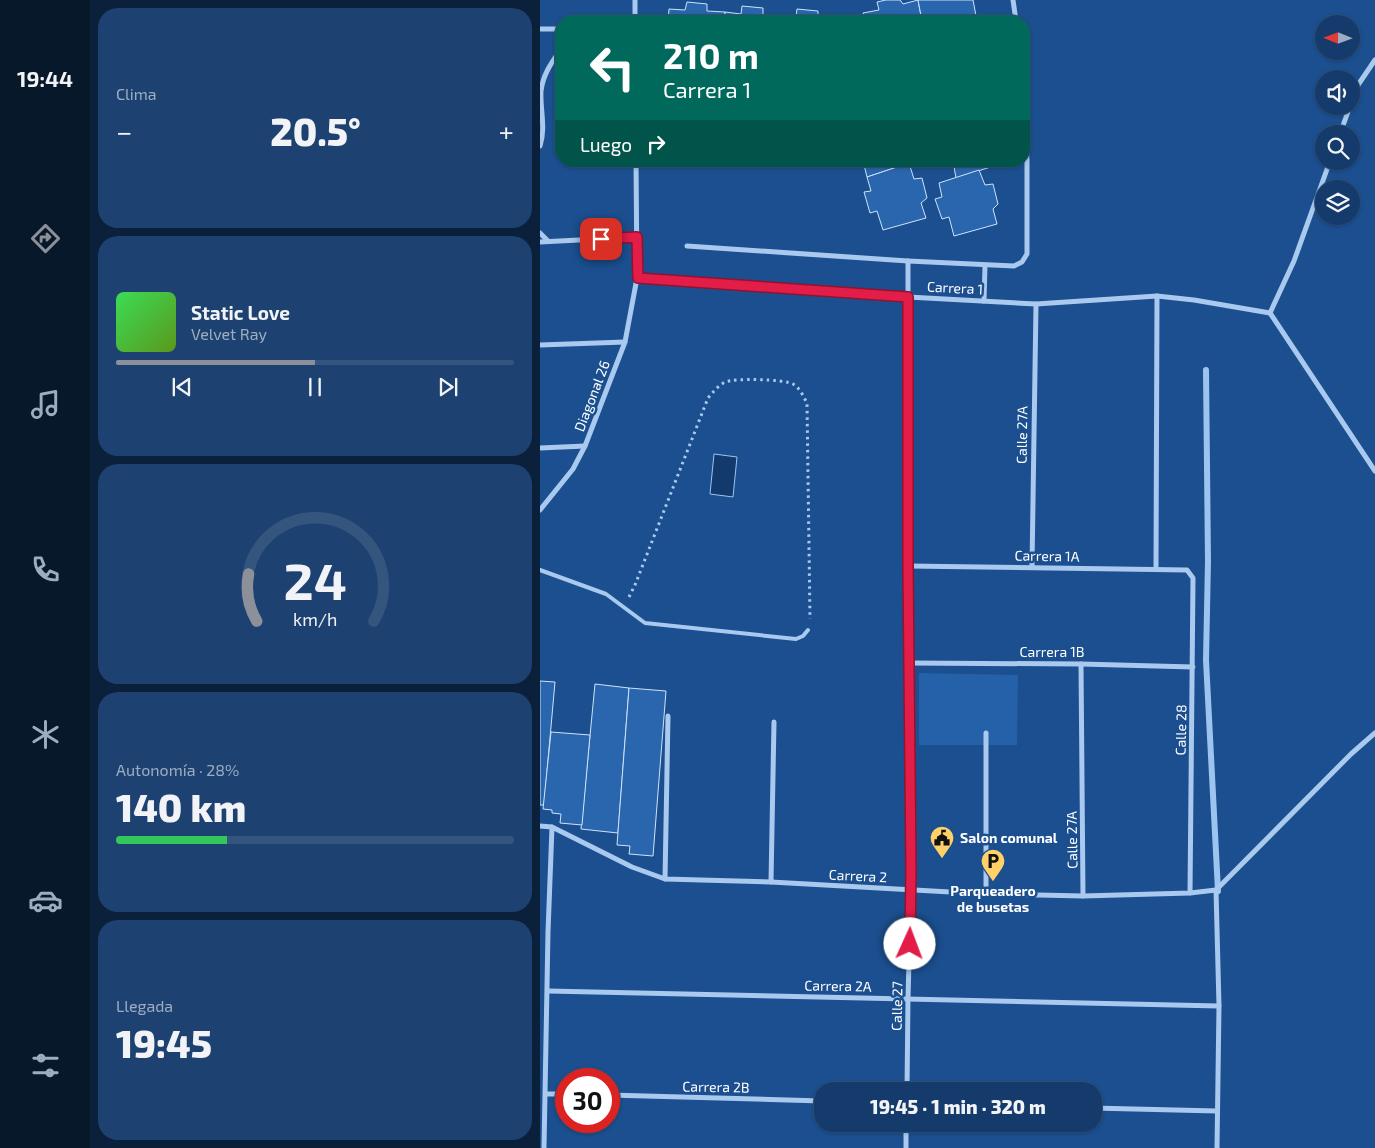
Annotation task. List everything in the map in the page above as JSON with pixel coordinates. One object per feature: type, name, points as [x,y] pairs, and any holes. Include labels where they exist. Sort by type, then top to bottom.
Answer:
[{"type":"street","points":[[634,0],[635,15]]},
{"type":"street","points":[[1013,0],[1015,15]]},
{"type":"street","points":[[540,29],[555,29]]},
{"type":"street","points":[[540,146],[543,138],[541,91],[547,70],[555,57]]},
{"type":"street","points":[[1360,82],[1375,60]]},
{"type":"street","name":"Diagonal 26","points":[[540,510],[573,469],[585,446],[625,342],[638,278],[636,167]]},
{"type":"street","points":[[687,246],[985,266],[1014,266],[1022,262],[1027,254],[1027,167]]},
{"type":"street","points":[[1327,170],[1294,262],[1270,313],[1375,471]]},
{"type":"street","points":[[540,233],[548,241]]},
{"type":"street","points":[[540,242],[637,237]]},
{"type":"street","name":"Calle 27","points":[[907,1082],[911,890],[908,261]]},
{"type":"street","points":[[984,301],[985,266]]},
{"type":"street","name":"Carrera 1","points":[[638,278],[1036,304],[1157,296],[1194,300],[1270,313]]},
{"type":"street","points":[[1156,568],[1157,296]]},
{"type":"street","name":"Calle 27A","points":[[1032,567],[1036,304]]},
{"type":"street","points":[[540,345],[625,342]]},
{"type":"street","points":[[540,448],[585,446]]},
{"type":"street","name":"Carrera 1A","points":[[908,566],[1156,568],[1186,570]]},
{"type":"street","name":"Calle 28","points":[[1186,570],[1193,578],[1190,893]]},
{"type":"street","name":"Carrera 1B","points":[[910,663],[1193,667]]},
{"type":"street","name":"Calle 27A","points":[[1081,664],[1083,896]]},
{"type":"street","points":[[665,879],[668,716]]},
{"type":"street","points":[[771,882],[774,722]]},
{"type":"street","points":[[986,733],[986,894]]},
{"type":"street","points":[[1217,1148],[1219,1006],[1216,890],[1351,754],[1375,733]]},
{"type":"street","name":"Carrera 2","points":[[540,826],[552,827],[632,867],[665,879],[771,882],[986,894],[1083,896],[1190,893],[1216,890]]},
{"type":"street","points":[[544,1148],[552,827]]},
{"type":"street","points":[[540,931],[548,932]]},
{"type":"street","name":"Carrera 2A","points":[[548,991],[1219,1006]]},
{"type":"street","points":[[540,1032],[546,1033]]},
{"type":"street","points":[[546,1094],[555,1094]]},
{"type":"street","name":"Carrera 2B","points":[[620,1095],[814,1101]]},
{"type":"street","points":[[1102,1108],[1217,1111]]},
{"type":"street","points":[[906,1132],[906,1148]]},
{"type":"lane","points":[[540,570],[606,594],[645,623],[796,639],[803,636],[808,630]]},
{"type":"path","points":[[624,607],[635,585],[708,398],[716,388],[727,381],[787,382],[799,389],[807,403],[810,612],[808,630]]},
{"type":"shaded area","points":[[714,454],[737,457],[733,497],[710,494]]},
{"type":"shaded area","points":[[919,673],[1018,675],[1017,745],[919,745]]},
{"type":"building","points":[[900,0],[903,4],[918,0],[921,15],[864,15],[863,13],[879,10],[877,2]]},
{"type":"building","points":[[918,0],[973,0],[976,15],[921,15]]},
{"type":"building","points":[[687,2],[707,4],[707,11],[725,12],[725,15],[668,15],[669,9],[685,10]]},
{"type":"building","points":[[742,6],[763,8],[763,15],[725,15],[725,12],[741,14]]},
{"type":"building","points":[[797,9],[818,11],[818,15],[796,15]]},
{"type":"building","points":[[864,167],[897,167],[867,177]]},
{"type":"building","points":[[897,167],[910,167],[914,179],[922,178],[927,198],[921,203],[926,218],[883,230],[877,211],[870,213],[864,192],[871,191],[867,177]]},
{"type":"building","points":[[954,167],[991,167],[956,178]]},
{"type":"building","points":[[979,170],[985,185],[993,184],[998,204],[993,209],[997,224],[954,236],[949,217],[942,219],[935,199],[942,197],[939,183]]},
{"type":"building","points":[[540,681],[555,682],[544,805],[540,805]]},
{"type":"building","points":[[595,684],[629,688],[618,833],[581,829]]},
{"type":"building","points":[[629,688],[666,691],[653,856],[629,854],[630,846],[617,845]]},
{"type":"building","points":[[551,732],[590,735],[582,825],[560,823],[561,814],[543,809]]},
{"type":"waterway","points":[[1206,370],[1208,561],[1206,660],[1218,891]]},
{"type":"place","name":"Salon comunal","points":[[942,859]]},
{"type":"place","name":"Parqueadero de busetas","points":[[993,882]]},
{"type":"route","points":[[601,239],[637,237],[638,278],[908,297],[910,944]]}]
